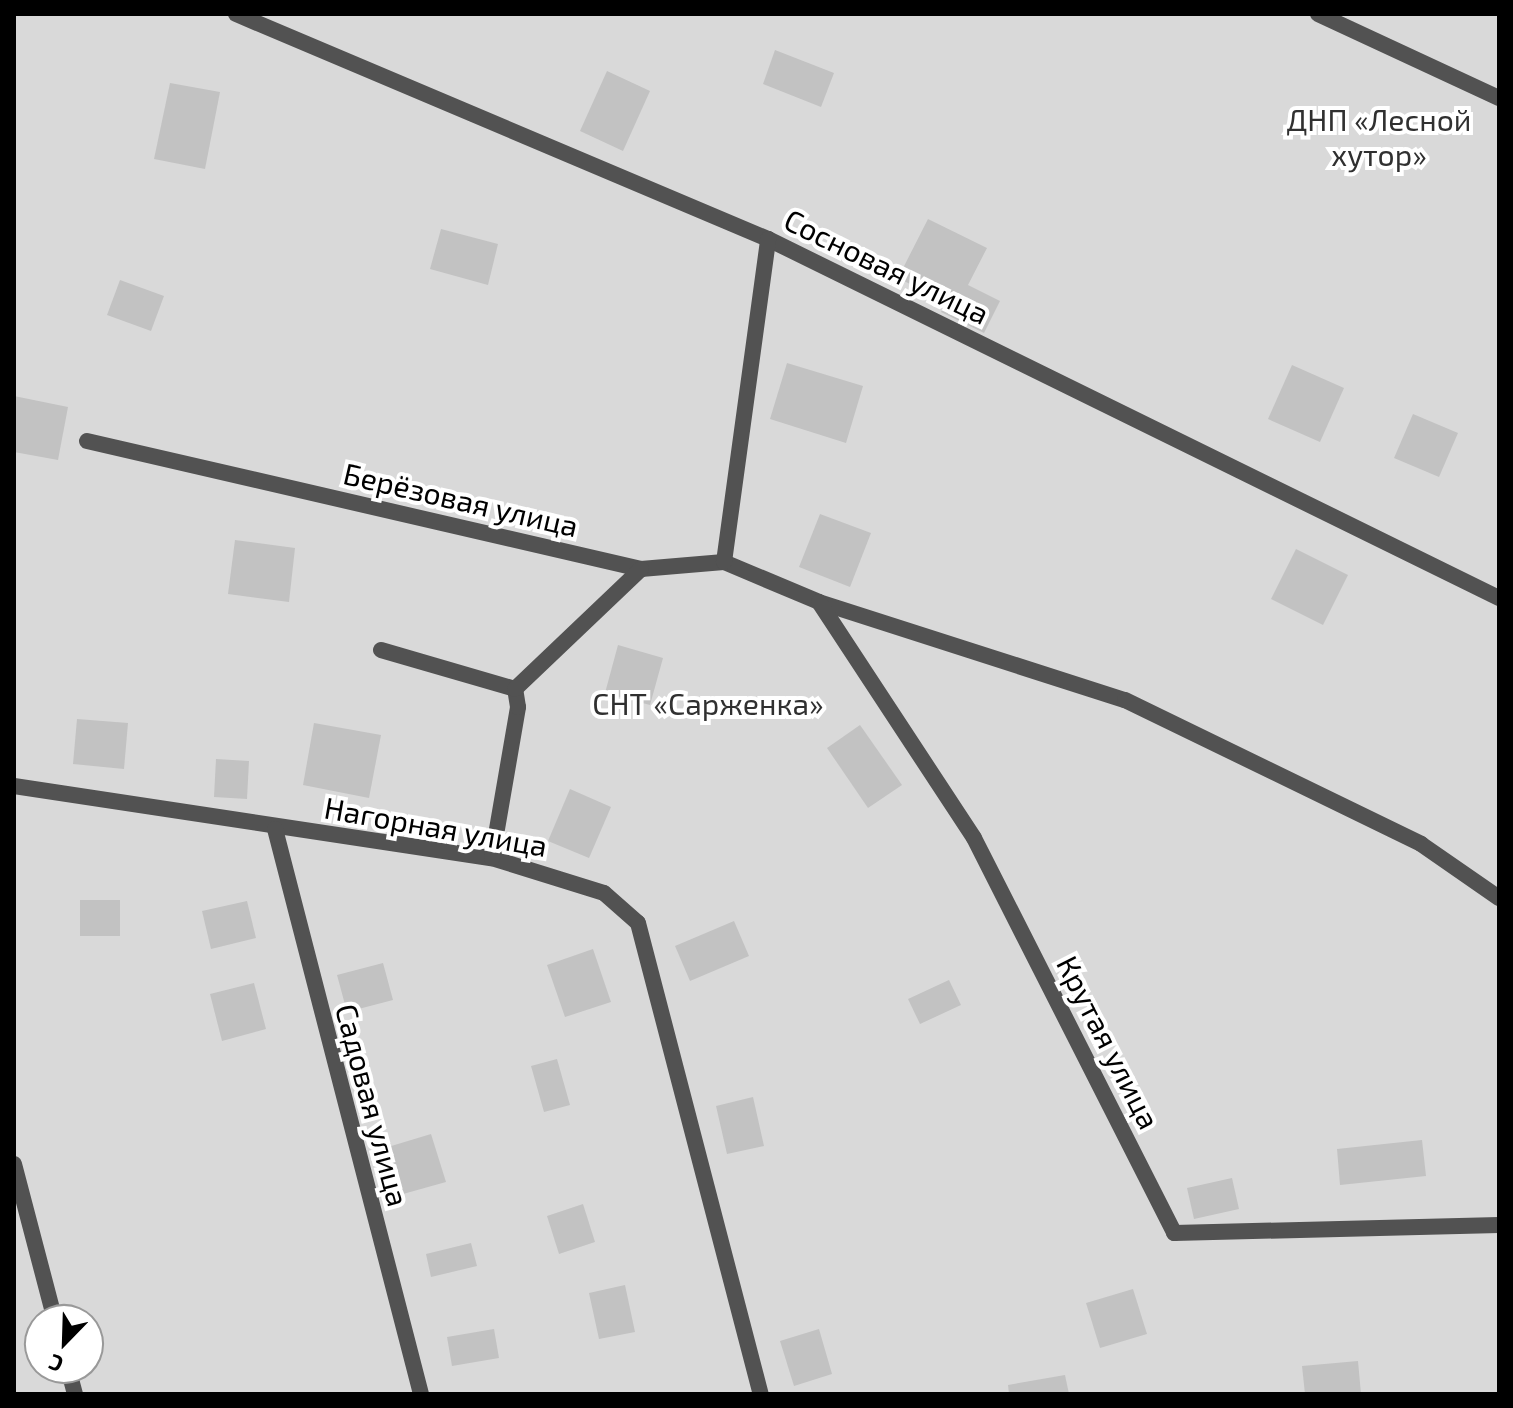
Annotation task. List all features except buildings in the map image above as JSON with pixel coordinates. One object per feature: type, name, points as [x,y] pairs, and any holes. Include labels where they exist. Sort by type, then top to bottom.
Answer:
[{"type":"street","name":"Сосновая улица","points":[[236,14],[768,239],[1499,598]]},
{"type":"street","points":[[1318,14],[1499,98]]},
{"type":"street","points":[[724,562],[768,239]]},
{"type":"street","name":"Берёзовая улица","points":[[87,441],[641,569],[724,562],[819,602],[1125,700],[1421,844],[1499,898]]},
{"type":"street","points":[[492,858],[515,689],[641,569]]},
{"type":"street","name":"Крутая улица","points":[[819,602],[974,838],[1174,1233],[1499,1225]]},
{"type":"street","points":[[381,650],[515,689]]},
{"type":"street","name":"Нагорная улица","points":[[14,786],[275,829],[492,858],[604,893],[638,923],[761,1394]]},
{"type":"street","name":"Садовая улица","points":[[275,829],[421,1394]]},
{"type":"street","points":[[14,1164],[51,1304]]},
{"type":"green space","name":"СНТ «Сарженка»","points":[[14,14],[1499,14],[1499,1394],[14,1394]]},
{"type":"park label","name":"ДНП «Лесной хутор»","points":[[1379,136]]}]
